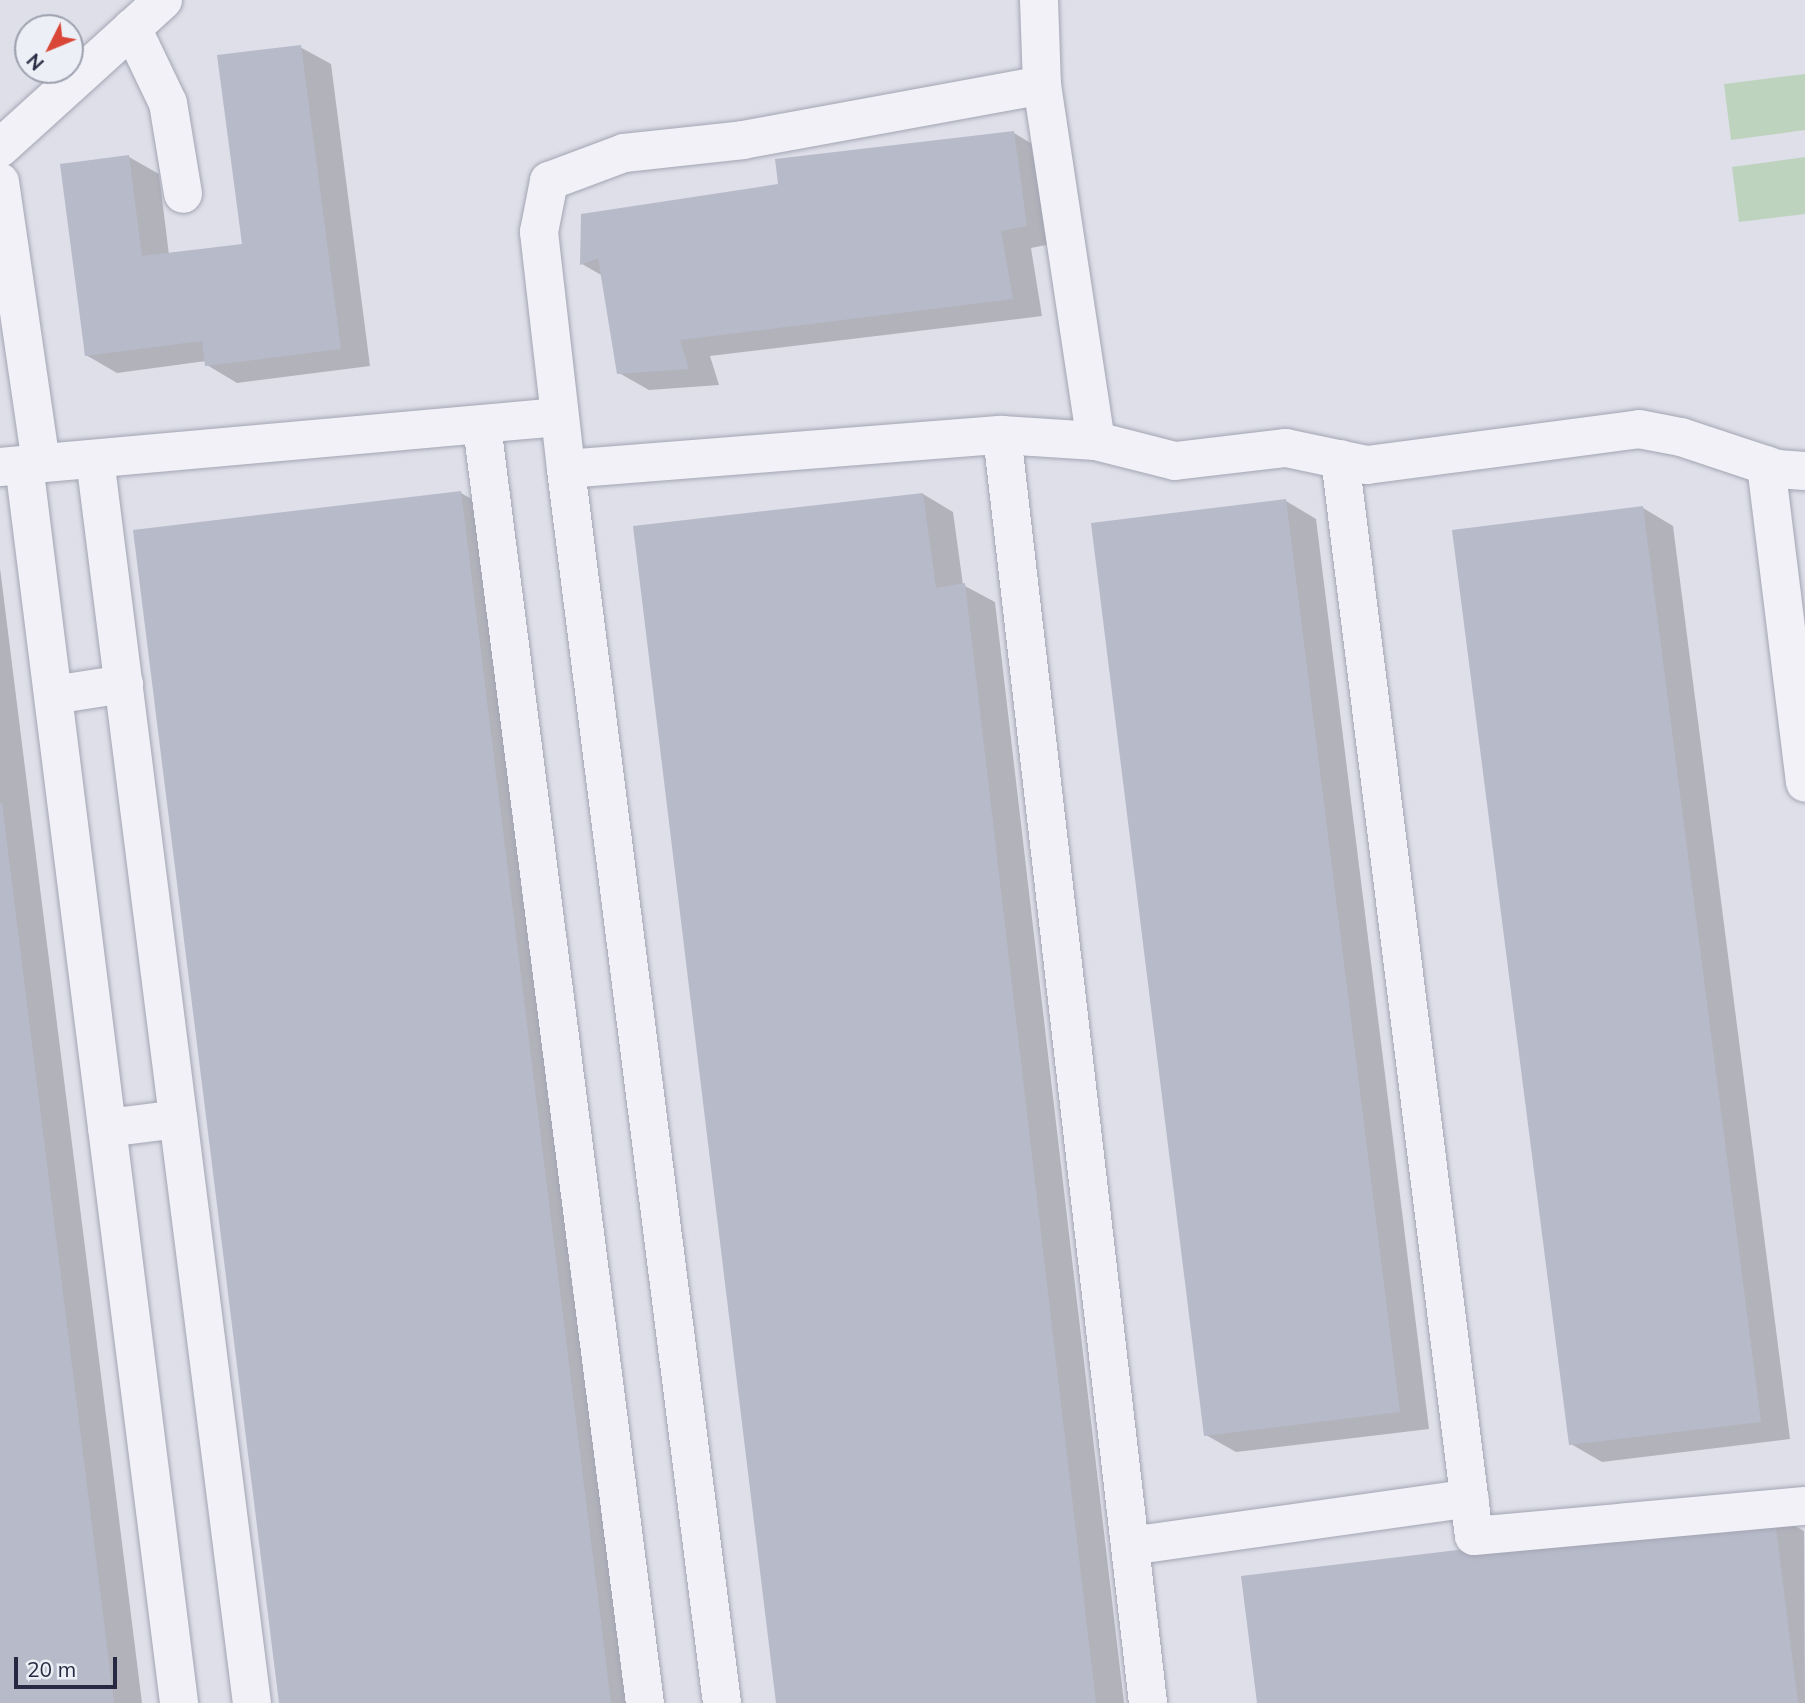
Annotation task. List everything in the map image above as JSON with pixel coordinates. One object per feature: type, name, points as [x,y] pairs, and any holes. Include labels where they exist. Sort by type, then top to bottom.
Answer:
[{"type":"lane","points":[[0,148],[163,0]]},
{"type":"lane","points":[[1039,0],[1042,85],[1096,441]]},
{"type":"lane","points":[[132,28],[168,103],[183,194]]},
{"type":"lane","points":[[723,1703],[559,417],[539,232],[550,181],[624,153],[743,140],[1042,85]]},
{"type":"lane","points":[[0,182],[22,465],[179,1703]]},
{"type":"lane","points":[[22,465],[559,417]]},
{"type":"lane","points":[[482,425],[645,1703]]},
{"type":"lane","points":[[566,469],[1002,435],[1096,441],[1175,461],[1286,448],[1367,465],[1639,429],[1681,437],[1766,465],[1805,471]]},
{"type":"lane","points":[[1002,435],[1148,1703]]},
{"type":"lane","points":[[95,458],[252,1703]]},
{"type":"lane","points":[[1340,459],[1474,1536],[1805,1506]]},
{"type":"lane","points":[[1766,465],[1805,783]]},
{"type":"lane","points":[[52,695],[124,684]]},
{"type":"lane","points":[[107,1128],[178,1119]]},
{"type":"lane","points":[[1130,1546],[1470,1497]]},
{"type":"green space","points":[[1805,74],[1805,130],[1731,140],[1724,84]]},
{"type":"green space","points":[[1805,157],[1805,214],[1739,222],[1732,167]]},
{"type":"building","points":[[301,45],[341,349],[205,366],[202,341],[85,356],[60,164],[129,155],[142,256],[242,244],[217,55]]},
{"type":"building","points":[[1014,131],[1027,226],[1001,231],[1013,299],[680,340],[689,369],[617,374],[598,258],[580,265],[581,214],[778,184],[775,159]]},
{"type":"building","points":[[461,491],[611,1703],[279,1703],[133,530]]},
{"type":"building","points":[[923,493],[936,588],[965,583],[1096,1703],[776,1703],[633,526]]},
{"type":"building","points":[[1286,499],[1400,1412],[1204,1436],[1091,523]]},
{"type":"building","points":[[1643,506],[1761,1422],[1569,1445],[1452,530]]},
{"type":"building","points":[[2,803],[114,1703],[0,1703]]},
{"type":"building","points":[[1774,1512],[1798,1703],[1257,1703],[1241,1576]]}]
